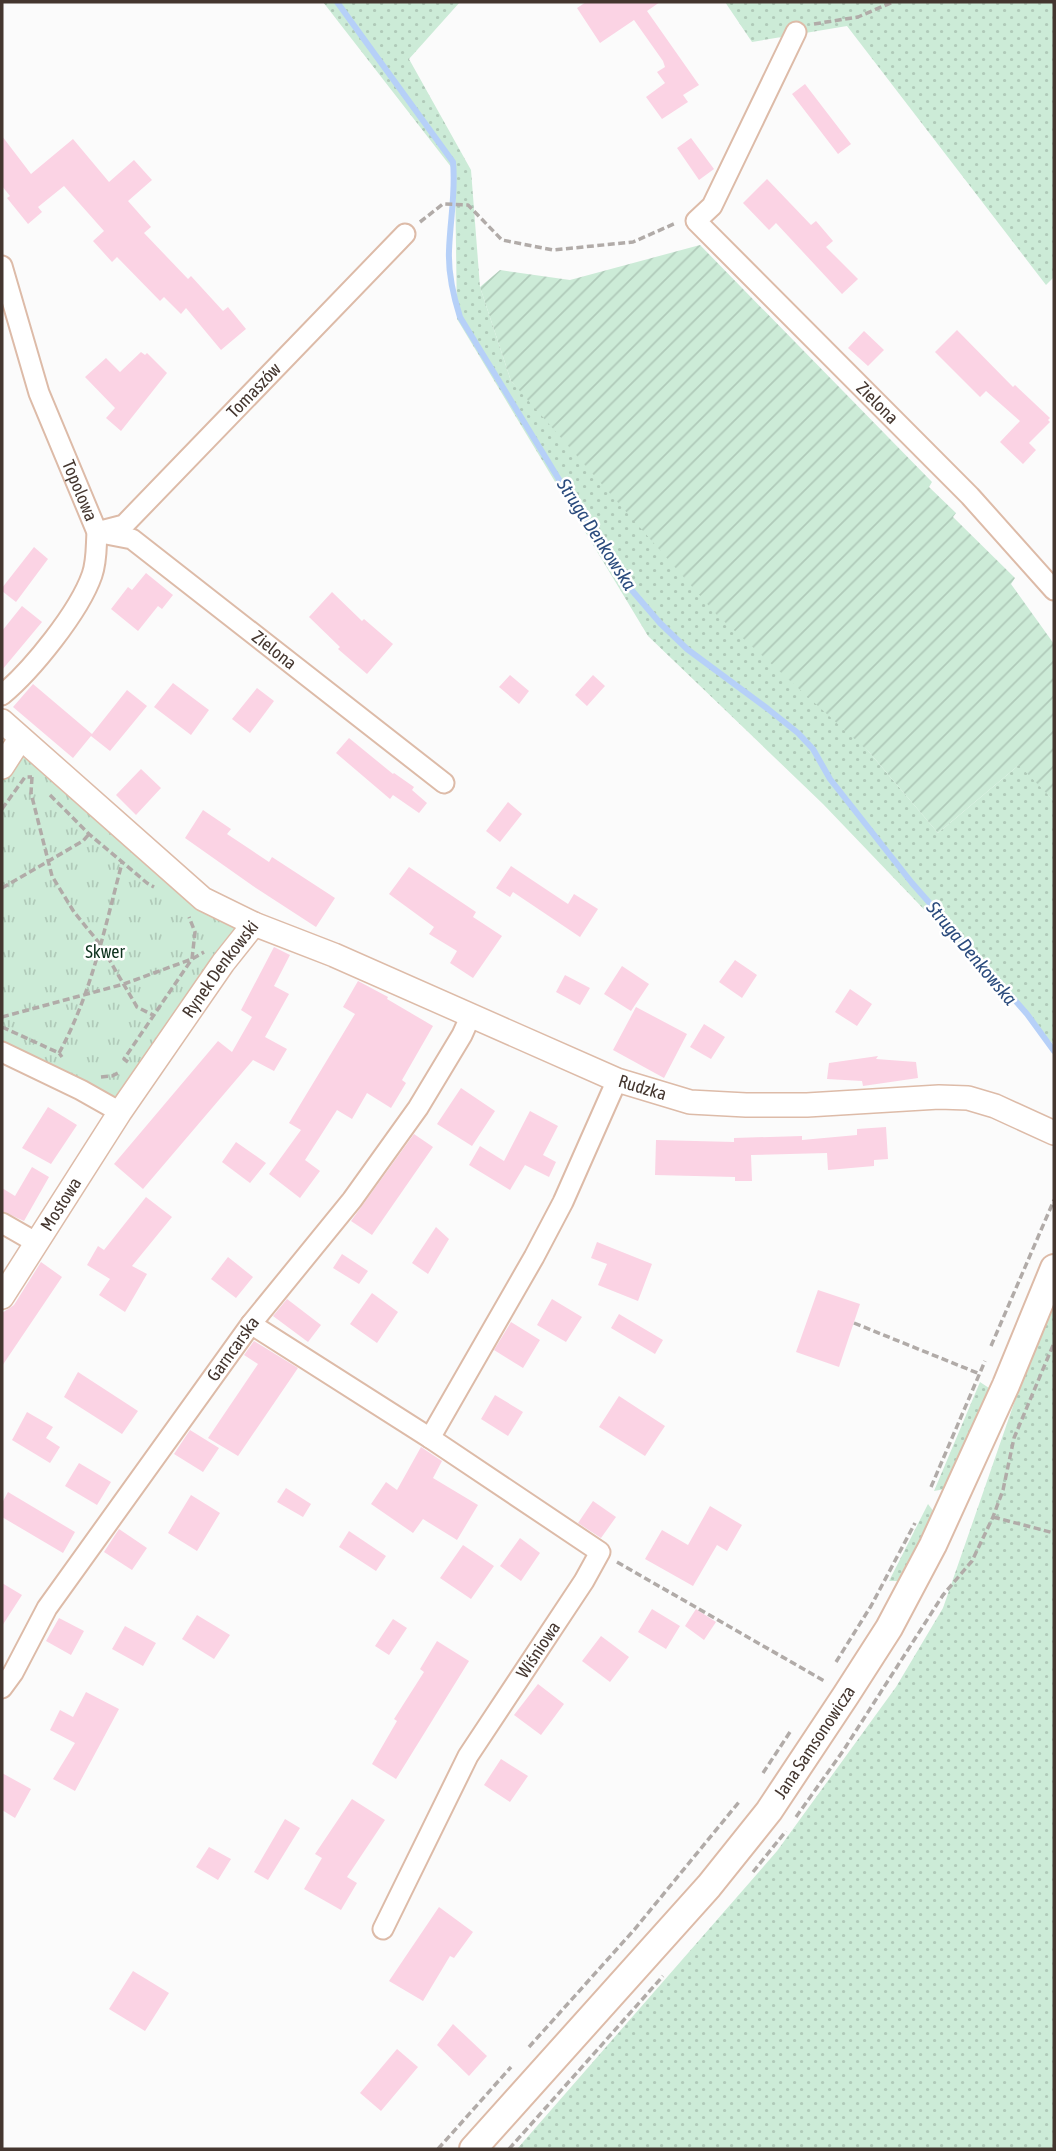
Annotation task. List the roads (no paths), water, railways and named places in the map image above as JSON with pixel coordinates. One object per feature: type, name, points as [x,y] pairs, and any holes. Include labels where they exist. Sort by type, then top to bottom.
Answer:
[{"type":"main road","name":"Jana Samsonowicza","points":[[473,2149],[709,1886],[769,1811],[846,1695],[889,1628],[933,1545],[1006,1385],[1054,1268]]},
{"type":"street","name":"Zielona","points":[[796,32],[712,206],[696,221],[970,496],[1054,590]]},
{"type":"street","name":"Tomaszów","points":[[97,532],[124,525],[405,234]]},
{"type":"street","name":"Topolowa","points":[[2,266],[39,393],[97,532],[92,575],[77,604],[48,646],[2,695]]},
{"type":"street","name":"Zielona","points":[[97,532],[132,539],[443,783]]},
{"type":"street","name":"Rynek Denkowski","points":[[2,720],[20,739],[203,899],[254,924],[223,963],[120,1111]]},
{"type":"street","points":[[2,767],[20,739]]},
{"type":"street","name":"Rudzka","points":[[254,924],[334,955],[617,1080],[690,1102],[807,1105],[939,1097],[968,1098],[995,1106],[1054,1133]]},
{"type":"street","name":"Garncarska","points":[[2,1688],[13,1673],[47,1608],[251,1324],[352,1199],[418,1108],[471,1015]]},
{"type":"street","points":[[2,1052],[120,1111]]},
{"type":"street","points":[[251,1324],[430,1438],[564,1202],[617,1080]]},
{"type":"street","name":"Mostowa","points":[[2,1297],[120,1111]]},
{"type":"street","points":[[2,1223],[37,1243]]},
{"type":"street","name":"Wiśniowa","points":[[383,1929],[468,1756],[584,1581],[600,1552],[430,1438]]},
{"type":"waterway","name":"Struga Denkowska","points":[[337,2],[453,162],[449,260],[451,284],[460,317],[577,509],[629,587],[687,649],[768,709],[813,749],[830,779],[912,883],[1027,1014],[1054,1051]]},
{"type":"park label","name":"Skwer","points":[[105,952]]}]
